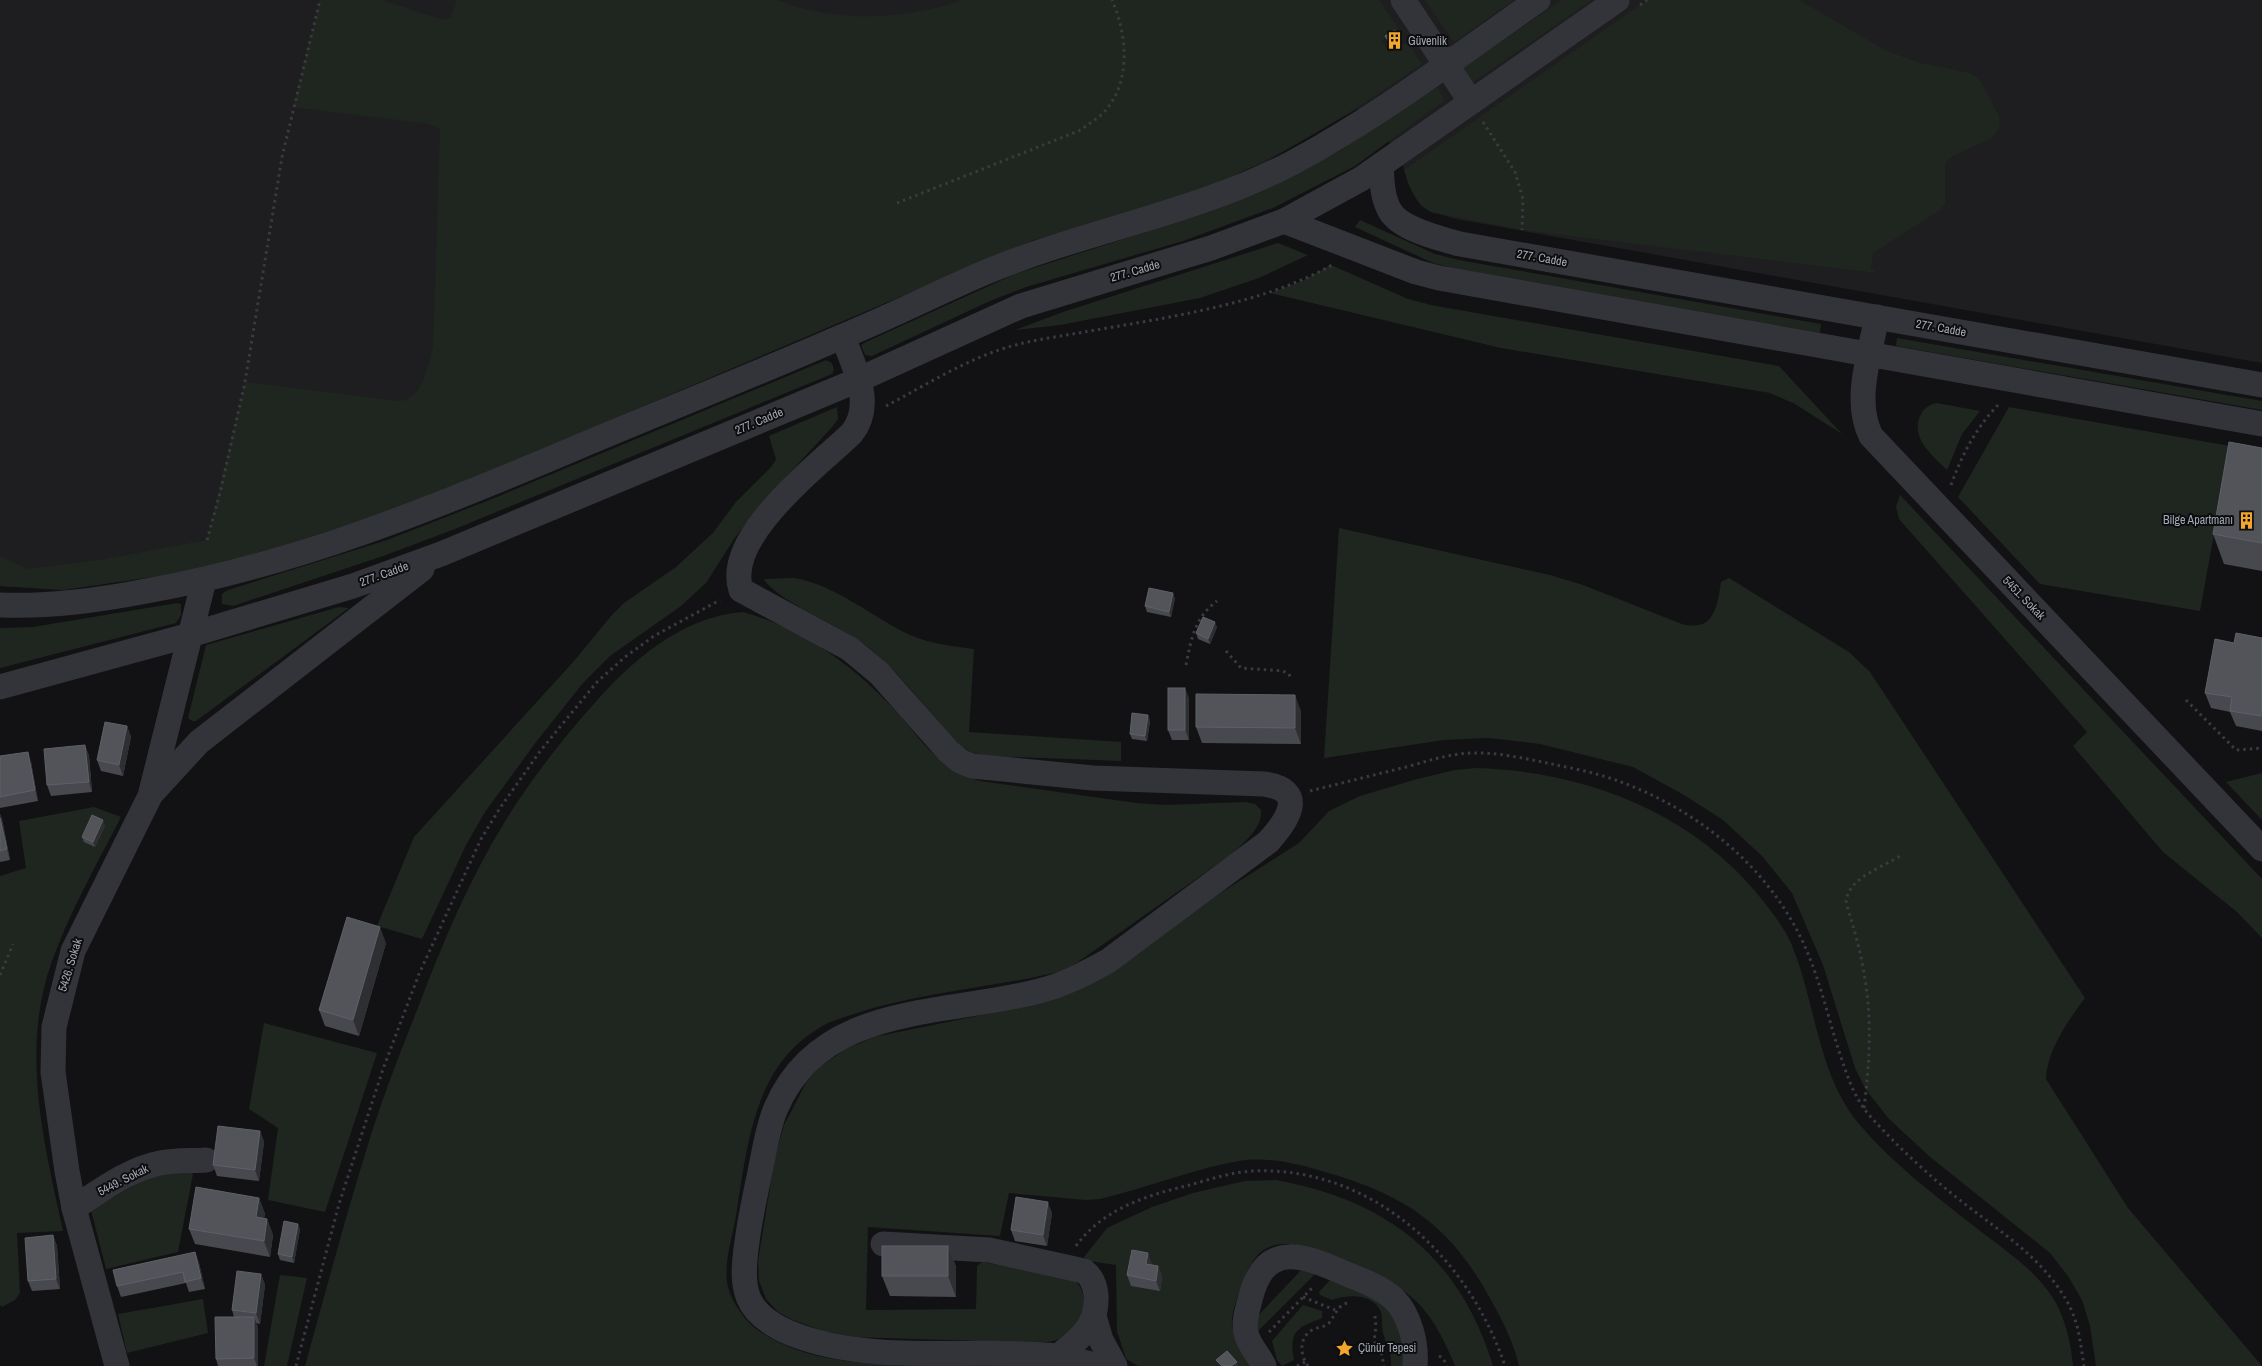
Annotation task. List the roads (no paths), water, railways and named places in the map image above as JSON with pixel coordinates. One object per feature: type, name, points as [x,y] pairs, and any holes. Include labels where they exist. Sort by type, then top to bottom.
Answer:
[{"type":"street","points":[[1402,0],[1471,102]]},
{"type":"street","points":[[0,605],[60,605],[204,580],[289,557],[445,503],[843,337],[1011,262],[1184,208],[1250,183],[1297,160],[1366,118],[1538,0]]},
{"type":"street","points":[[1381,165],[1617,0]]},
{"type":"street","name":"277. Cadde","points":[[0,687],[190,635],[353,586],[441,554],[858,380],[1021,306],[1211,248],[1284,221],[1353,184],[1381,165],[1384,199],[1391,214],[1407,225],[1433,237],[1460,244],[2262,385]]},
{"type":"street","points":[[1284,221],[1356,250],[1439,278],[2262,424]]},
{"type":"street","name":"5451. Sokak","points":[[1877,317],[1862,409],[1866,426],[1871,436],[2262,849]]},
{"type":"street","points":[[843,337],[863,396],[861,419],[852,434],[776,504],[745,551],[738,566],[737,578],[741,590],[850,649],[879,673],[948,751],[960,761],[972,766],[1093,778],[1264,784],[1276,786],[1289,796],[1288,816],[1284,825],[1268,842],[1108,961],[1063,984],[1038,992],[908,1015],[840,1036],[823,1046],[798,1072],[784,1092],[768,1131],[744,1262],[744,1290],[748,1301],[756,1310],[789,1332],[814,1341],[846,1348],[888,1352],[1058,1356],[1099,1366]]},
{"type":"street","points":[[150,796],[199,742],[441,554]]},
{"type":"street","name":"5426. Sokak","points":[[117,1366],[74,1208],[53,1072],[52,1049],[58,1005],[72,951],[150,796],[204,580]]},
{"type":"street","name":"5449. Sokak","points":[[74,1208],[110,1185],[145,1167],[169,1162],[206,1160]]},
{"type":"street","points":[[883,1244],[982,1249],[1084,1271],[1091,1276],[1096,1291],[1094,1316],[1090,1328],[1081,1338],[1058,1356]]},
{"type":"street","points":[[1259,1357],[1245,1330],[1245,1320],[1253,1289],[1266,1265],[1276,1258],[1295,1256],[1332,1267],[1377,1287],[1394,1300],[1404,1314],[1413,1337],[1416,1366]]},
{"type":"street","points":[[1094,1316],[1101,1340],[1116,1366]]},
{"type":"place","name":"Güvenlik","points":[[1394,41]]},
{"type":"place","name":"Bilge Apartmanı","points":[[2247,520]]},
{"type":"place","name":"Çünür Tepesi","points":[[1344,1348]]}]
